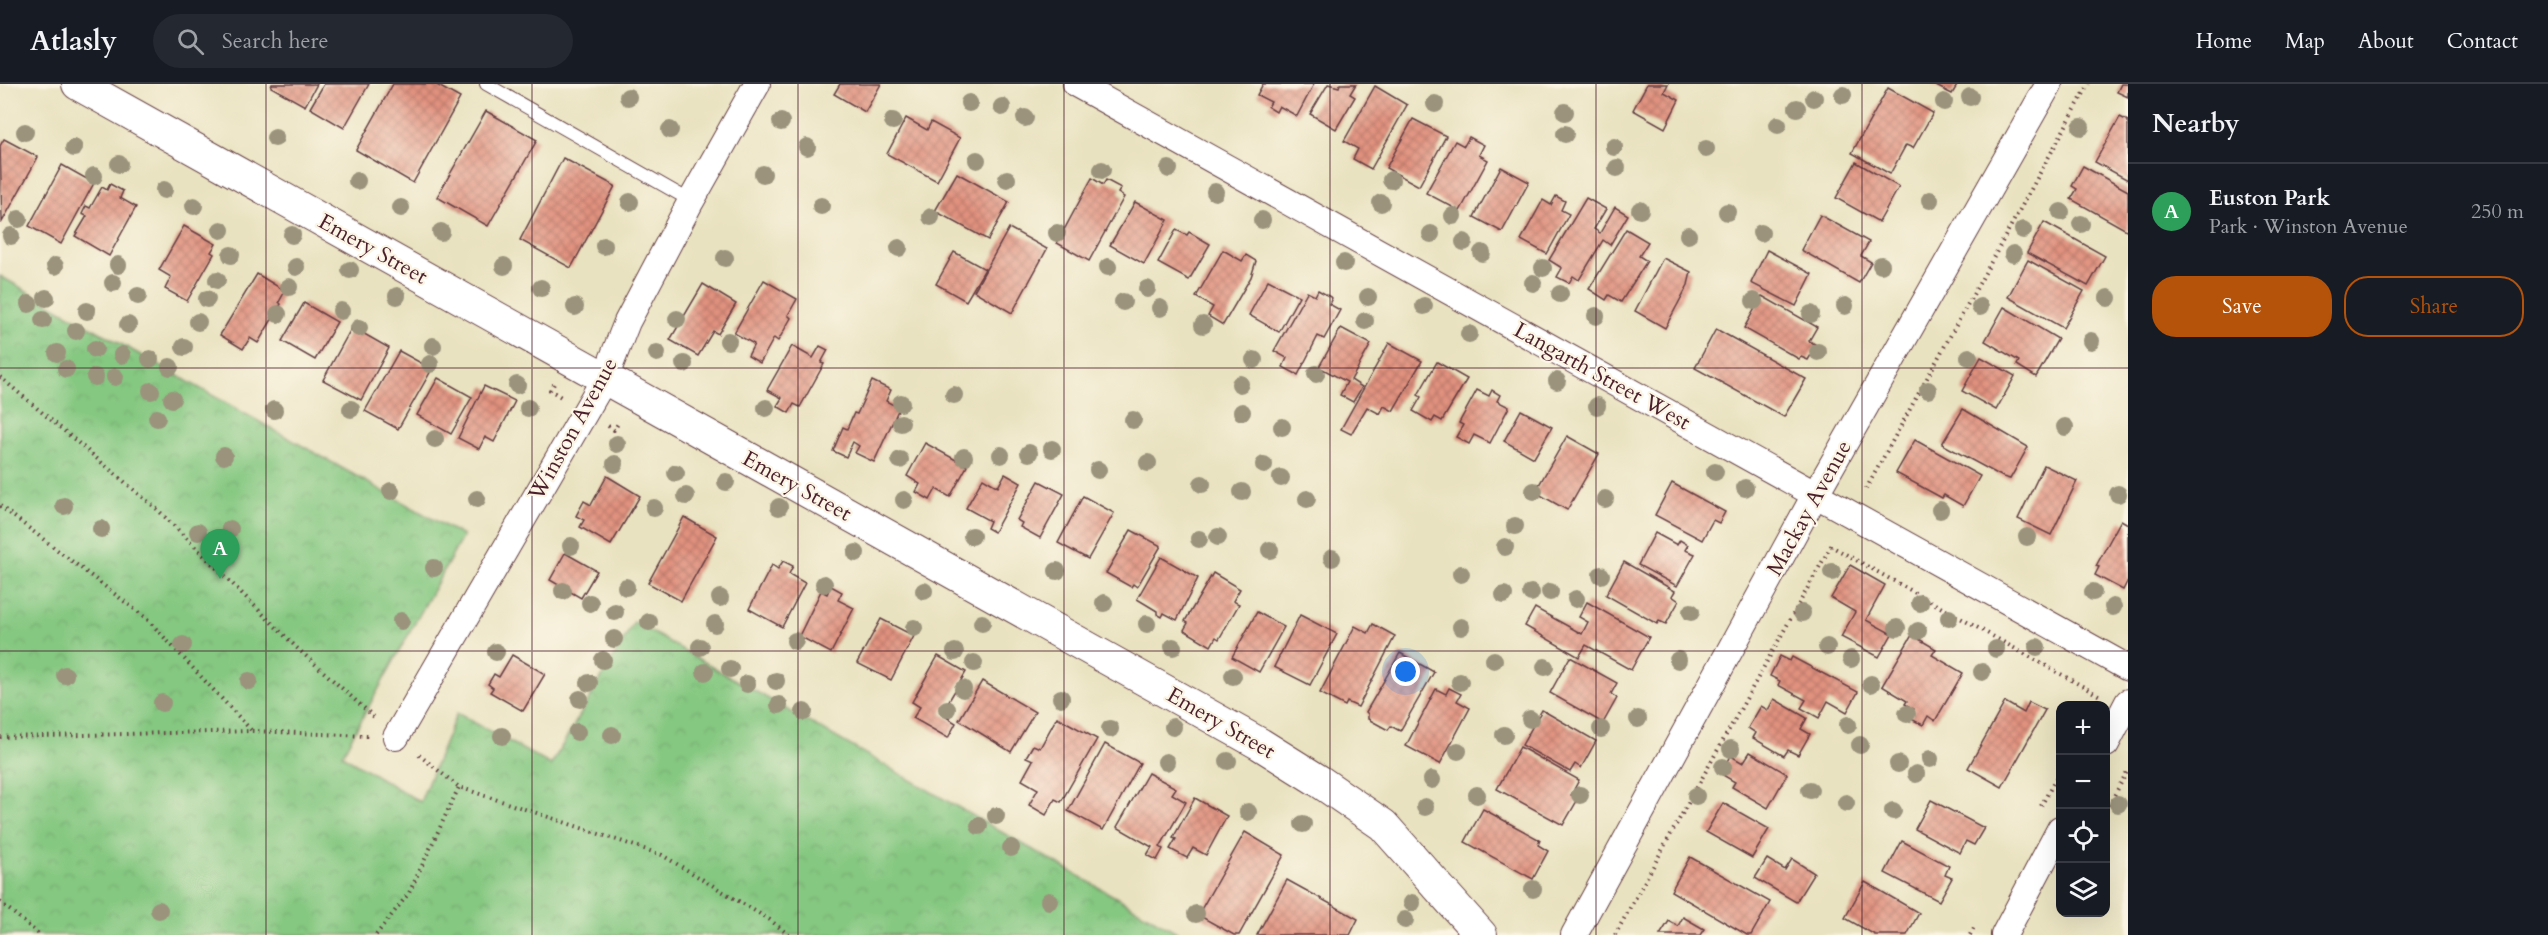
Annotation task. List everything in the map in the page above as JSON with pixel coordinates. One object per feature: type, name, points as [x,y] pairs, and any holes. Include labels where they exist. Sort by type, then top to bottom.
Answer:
[{"type":"street","name":"Emery Street","points":[[78,84],[1260,744],[1383,825],[1481,935]]},
{"type":"street","name":"Winston Avenue","points":[[396,737],[605,378],[627,322],[691,201],[757,84]]},
{"type":"street","name":"Langarth Street West","points":[[1076,84],[2128,668]]},
{"type":"street","name":"Mackay Avenue","points":[[1574,935],[1815,495],[2049,84]]},
{"type":"street","points":[[2110,736],[2128,702]]},
{"type":"street","points":[[2004,935],[2056,838]]},
{"type":"lane","points":[[486,84],[691,201]]},
{"type":"path","points":[[1865,491],[2089,84]]},
{"type":"path","points":[[0,377],[158,510],[297,648],[396,737],[459,787],[662,855],[770,920],[789,935]]},
{"type":"path","points":[[0,506],[146,618],[252,731]]},
{"type":"path","points":[[1615,935],[1831,546],[2102,697],[2100,701]]},
{"type":"path","points":[[0,737],[252,731],[396,737]]},
{"type":"path","points":[[2107,809],[2128,770]]},
{"type":"path","points":[[376,935],[409,893],[459,787]]},
{"type":"path","points":[[0,902],[40,935]]},
{"type":"green space","points":[[0,276],[463,536],[342,755],[420,802],[457,713],[551,765],[634,622],[1182,935],[0,935]]},
{"type":"building","points":[[272,84],[317,84],[305,106],[271,87]]},
{"type":"building","points":[[324,84],[369,84],[344,128],[310,108]]},
{"type":"building","points":[[393,84],[435,84],[460,98],[413,183],[356,150]]},
{"type":"building","points":[[840,84],[881,84],[865,112],[834,94]]},
{"type":"building","points":[[1263,84],[1314,84],[1297,116],[1279,106],[1276,112],[1268,107],[1271,102],[1257,95]]},
{"type":"building","points":[[1328,84],[1339,87],[1340,84],[1356,84],[1350,94],[1355,97],[1336,129],[1310,114]]},
{"type":"building","points":[[1647,84],[1668,84],[1664,92],[1679,100],[1665,128],[1633,110]]},
{"type":"building","points":[[1932,84],[1958,84],[1952,94]]},
{"type":"building","points":[[2121,84],[2128,84],[2128,97],[2117,92]]},
{"type":"building","points":[[1375,86],[1407,105],[1371,169],[1353,159],[1358,149],[1344,141]]},
{"type":"building","points":[[1888,88],[1933,113],[1913,148],[1906,145],[1890,174],[1852,153]]},
{"type":"building","points":[[486,111],[537,140],[488,226],[437,197]]},
{"type":"building","points":[[2120,117],[2128,121],[2128,180],[2095,162]]},
{"type":"building","points":[[906,118],[927,130],[931,122],[960,138],[937,181],[887,154]]},
{"type":"building","points":[[1413,119],[1446,136],[1419,186],[1386,168]]},
{"type":"building","points":[[1469,137],[1484,145],[1479,155],[1488,160],[1460,211],[1426,193],[1455,141],[1464,146]]},
{"type":"building","points":[[4,139],[38,157],[2,222],[0,146]]},
{"type":"building","points":[[563,158],[615,186],[571,268],[520,240]]},
{"type":"building","points":[[1856,162],[1899,187],[1879,222],[1836,198]]},
{"type":"building","points":[[62,165],[94,183],[61,244],[29,226]]},
{"type":"building","points":[[2083,166],[2128,191],[2128,231],[2071,199],[2077,189],[2072,186]]},
{"type":"building","points":[[1501,167],[1529,182],[1502,232],[1474,217]]},
{"type":"building","points":[[957,173],[1009,202],[988,240],[935,211]]},
{"type":"building","points":[[1092,178],[1103,185],[1106,180],[1121,188],[1118,193],[1124,197],[1089,261],[1057,243]]},
{"type":"building","points":[[110,184],[123,191],[120,198],[136,207],[109,256],[75,236],[87,216],[82,214],[86,206],[90,208],[102,187],[107,190]]},
{"type":"building","points":[[1556,196],[1565,201],[1561,210],[1569,214],[1547,254],[1521,240],[1543,200],[1551,205]]},
{"type":"building","points":[[1586,198],[1606,209],[1594,229],[1600,233],[1615,207],[1628,215],[1610,245],[1603,240],[1579,280],[1573,276],[1569,283],[1557,277],[1562,268],[1549,260]]},
{"type":"building","points":[[1135,202],[1168,220],[1144,264],[1110,245]]},
{"type":"building","points":[[1820,215],[1869,242],[1861,256],[1871,262],[1859,283],[1801,250]]},
{"type":"building","points":[[2044,222],[2105,256],[2088,286],[2027,253]]},
{"type":"building","points":[[184,226],[216,244],[211,252],[214,254],[187,301],[165,289],[171,277],[159,270]]},
{"type":"building","points":[[1009,228],[1047,249],[1012,313],[974,291]]},
{"type":"building","points":[[1626,229],[1648,242],[1639,256],[1647,261],[1621,302],[1609,295],[1606,300],[1589,289]]},
{"type":"building","points":[[1176,230],[1187,235],[1189,232],[1210,244],[1189,280],[1158,263]]},
{"type":"building","points":[[1223,250],[1242,261],[1246,255],[1256,261],[1251,277],[1223,325],[1208,316],[1213,307],[1196,297]]},
{"type":"building","points":[[1767,250],[1812,274],[1796,306],[1751,283]]},
{"type":"building","points":[[954,252],[985,269],[966,301],[936,284]]},
{"type":"building","points":[[1663,258],[1691,272],[1688,285],[1665,328],[1635,311]]},
{"type":"building","points":[[2028,260],[2084,291],[2063,328],[2008,297]]},
{"type":"building","points":[[257,274],[285,291],[279,302],[281,304],[258,343],[250,338],[243,349],[220,335]]},
{"type":"building","points":[[764,280],[797,299],[788,315],[791,318],[778,341],[774,338],[760,363],[748,356],[754,344],[734,333]]},
{"type":"building","points":[[1268,280],[1299,296],[1279,332],[1249,315]]},
{"type":"building","points":[[703,284],[736,304],[718,334],[713,331],[698,356],[670,340]]},
{"type":"building","points":[[1318,290],[1332,298],[1329,304],[1340,310],[1324,339],[1318,336],[1298,375],[1283,367],[1287,358],[1274,351],[1307,292],[1315,296]]},
{"type":"building","points":[[1762,296],[1817,327],[1809,341],[1817,345],[1808,360],[1801,357],[1799,359],[1744,328]]},
{"type":"building","points":[[304,303],[337,322],[315,360],[282,341]]},
{"type":"building","points":[[2004,307],[2058,339],[2036,377],[2017,365],[2019,361],[1985,341]]},
{"type":"building","points":[[352,327],[389,348],[361,400],[323,380]]},
{"type":"building","points":[[1341,328],[1371,344],[1351,380],[1362,387],[1353,402],[1340,395],[1347,382],[1319,367]]},
{"type":"building","points":[[1716,329],[1806,379],[1784,417],[1695,368]]},
{"type":"building","points":[[1389,343],[1422,361],[1393,411],[1384,406],[1380,414],[1367,407],[1351,434],[1341,429]]},
{"type":"building","points":[[792,346],[813,358],[820,346],[828,350],[821,363],[824,364],[800,407],[794,404],[789,413],[777,406],[782,398],[767,390]]},
{"type":"building","points":[[399,351],[432,369],[398,429],[365,411]]},
{"type":"building","points":[[1981,357],[2015,376],[1996,410],[1962,391]]},
{"type":"building","points":[[1437,362],[1467,379],[1442,421],[1435,417],[1432,422],[1413,411],[1421,397],[1418,395]]},
{"type":"building","points":[[438,378],[472,397],[451,434],[417,415]]},
{"type":"building","points":[[872,381],[891,390],[886,401],[899,408],[874,462],[855,453],[859,446],[853,442],[846,457],[833,451],[843,427],[847,429],[854,413],[857,414]]},
{"type":"building","points":[[484,386],[515,401],[494,442],[485,437],[479,449],[458,438]]},
{"type":"building","points":[[1477,390],[1489,396],[1492,390],[1500,395],[1497,401],[1509,407],[1490,443],[1474,435],[1469,444],[1456,437],[1463,425],[1459,423]]},
{"type":"building","points":[[1963,409],[2028,447],[2010,479],[1942,444]]},
{"type":"building","points":[[1521,410],[1552,427],[1534,458],[1504,441]]},
{"type":"building","points":[[1567,436],[1599,454],[1567,510],[1535,492]]},
{"type":"building","points":[[1915,440],[1980,476],[1963,506],[1944,495],[1942,498],[1896,473]]},
{"type":"building","points":[[925,443],[967,466],[950,497],[936,489],[930,500],[916,492],[920,484],[907,476]]},
{"type":"building","points":[[2044,465],[2077,481],[2051,535],[2018,519]]},
{"type":"building","points":[[1005,474],[1021,483],[994,532],[987,528],[990,521],[966,508],[983,478],[998,487]]},
{"type":"building","points":[[607,476],[640,496],[611,545],[580,527],[584,520],[576,516],[584,501],[591,505]]},
{"type":"building","points":[[1039,481],[1064,494],[1040,538],[1020,527],[1022,523],[1017,520]]},
{"type":"building","points":[[1672,483],[1725,512],[1719,523],[1713,520],[1702,540],[1655,515]]},
{"type":"building","points":[[1083,496],[1114,513],[1088,559],[1058,543]]},
{"type":"building","points":[[684,517],[717,536],[681,601],[648,583]]},
{"type":"building","points":[[2121,520],[2128,524],[2128,580],[2123,590],[2095,575],[2099,567],[2096,566]]},
{"type":"building","points":[[1131,530],[1161,546],[1137,587],[1133,584],[1131,587],[1106,573]]},
{"type":"building","points":[[1655,533],[1677,545],[1680,540],[1688,545],[1685,550],[1695,554],[1677,586],[1638,565]]},
{"type":"building","points":[[565,553],[597,571],[581,598],[550,580]]},
{"type":"building","points":[[1161,557],[1198,578],[1177,620],[1164,613],[1162,617],[1157,614],[1157,611],[1137,599]]},
{"type":"building","points":[[783,561],[793,566],[789,574],[805,583],[782,627],[749,609],[772,565],[778,569]]},
{"type":"building","points":[[1624,562],[1675,591],[1672,596],[1679,601],[1666,624],[1659,621],[1657,624],[1606,595]]},
{"type":"building","points":[[1850,565],[1885,585],[1866,620],[1892,634],[1879,657],[1841,637],[1855,612],[1831,598]]},
{"type":"building","points":[[1213,573],[1240,589],[1233,601],[1239,604],[1219,639],[1216,637],[1211,646],[1184,630],[1188,623],[1185,621]]},
{"type":"building","points":[[831,586],[842,592],[838,600],[854,608],[831,653],[799,636],[821,591],[827,594]]},
{"type":"building","points":[[1587,602],[1649,637],[1631,670],[1586,645],[1579,657],[1525,626],[1535,608],[1582,634],[1588,622],[1579,617]]},
{"type":"building","points":[[1257,612],[1284,627],[1259,672],[1232,657]]},
{"type":"building","points":[[1300,615],[1337,634],[1310,685],[1274,667]]},
{"type":"building","points":[[881,619],[914,636],[891,680],[857,663]]},
{"type":"building","points":[[1373,624],[1395,636],[1358,707],[1347,702],[1345,706],[1320,693],[1355,626],[1368,633]]},
{"type":"building","points":[[1912,635],[1936,649],[1932,655],[1963,673],[1935,721],[1928,716],[1923,725],[1909,718],[1914,709],[1905,704],[1907,701],[1882,686]]},
{"type":"building","points":[[1400,653],[1434,672],[1400,731],[1391,726],[1388,730],[1368,719],[1366,712]]},
{"type":"building","points":[[512,655],[545,674],[523,711],[490,692],[493,688],[488,684],[494,674],[499,677]]},
{"type":"building","points":[[938,656],[966,672],[941,714],[956,723],[948,738],[913,718],[920,707],[912,702]]},
{"type":"building","points":[[1780,656],[1790,661],[1792,657],[1858,692],[1847,712],[1828,701],[1819,718],[1801,708],[1806,700],[1778,685],[1780,681],[1770,676]]},
{"type":"building","points":[[1570,657],[1617,683],[1611,694],[1617,698],[1603,723],[1550,693]]},
{"type":"building","points":[[982,681],[1035,712],[1011,752],[959,720]]},
{"type":"building","points":[[1449,688],[1461,694],[1457,701],[1470,708],[1440,764],[1406,746],[1436,689],[1446,694]]},
{"type":"building","points":[[1774,699],[1807,718],[1801,729],[1810,734],[1798,755],[1788,750],[1784,756],[1753,738],[1756,733],[1748,728],[1761,706],[1768,710]]},
{"type":"building","points":[[2005,702],[2024,713],[2029,702],[2045,710],[2002,787],[1968,768]]},
{"type":"building","points":[[1542,710],[1596,741],[1581,768],[1575,764],[1570,772],[1522,745]]},
{"type":"building","points":[[1057,717],[1097,739],[1061,802],[1055,799],[1046,815],[1029,805],[1038,789],[1022,780],[1033,760],[1026,757],[1033,745],[1040,748]]},
{"type":"building","points":[[1105,744],[1140,763],[1103,830],[1068,811]]},
{"type":"building","points":[[1520,747],[1579,780],[1571,795],[1578,799],[1563,825],[1497,789]]},
{"type":"building","points":[[1750,752],[1787,774],[1768,808],[1732,787],[1735,782],[1721,774],[1731,756],[1743,763]]},
{"type":"building","points":[[1148,773],[1176,788],[1172,794],[1186,802],[1160,847],[1163,849],[1157,860],[1147,855],[1152,847],[1117,827]]},
{"type":"building","points":[[1195,798],[1227,816],[1206,855],[1193,848],[1187,858],[1170,849],[1176,839],[1173,838]]},
{"type":"building","points":[[1931,800],[1984,828],[1974,845],[1966,841],[1960,853],[1915,829]]},
{"type":"building","points":[[1723,803],[1769,829],[1752,858],[1706,832]]},
{"type":"building","points":[[1483,809],[1540,840],[1538,845],[1548,851],[1533,879],[1465,842]]},
{"type":"building","points":[[1245,832],[1284,855],[1239,935],[1234,935],[1198,915]]},
{"type":"building","points":[[1902,841],[1949,866],[1945,875],[1952,878],[1939,901],[1885,873]]},
{"type":"building","points":[[1690,857],[1770,902],[1751,935],[1747,935],[1671,891]]},
{"type":"building","points":[[1767,859],[1785,870],[1792,859],[1814,873],[1796,902],[1755,878]]},
{"type":"building","points":[[1287,880],[1358,919],[1350,935],[1257,935]]},
{"type":"building","points":[[1865,882],[1919,913],[1907,935],[1875,935],[1845,918]]},
{"type":"building","points":[[1683,917],[1704,929],[1700,935],[1660,935],[1669,921],[1678,926]]},
{"type":"place","name":"Euston Park","points":[[220,579]]}]
